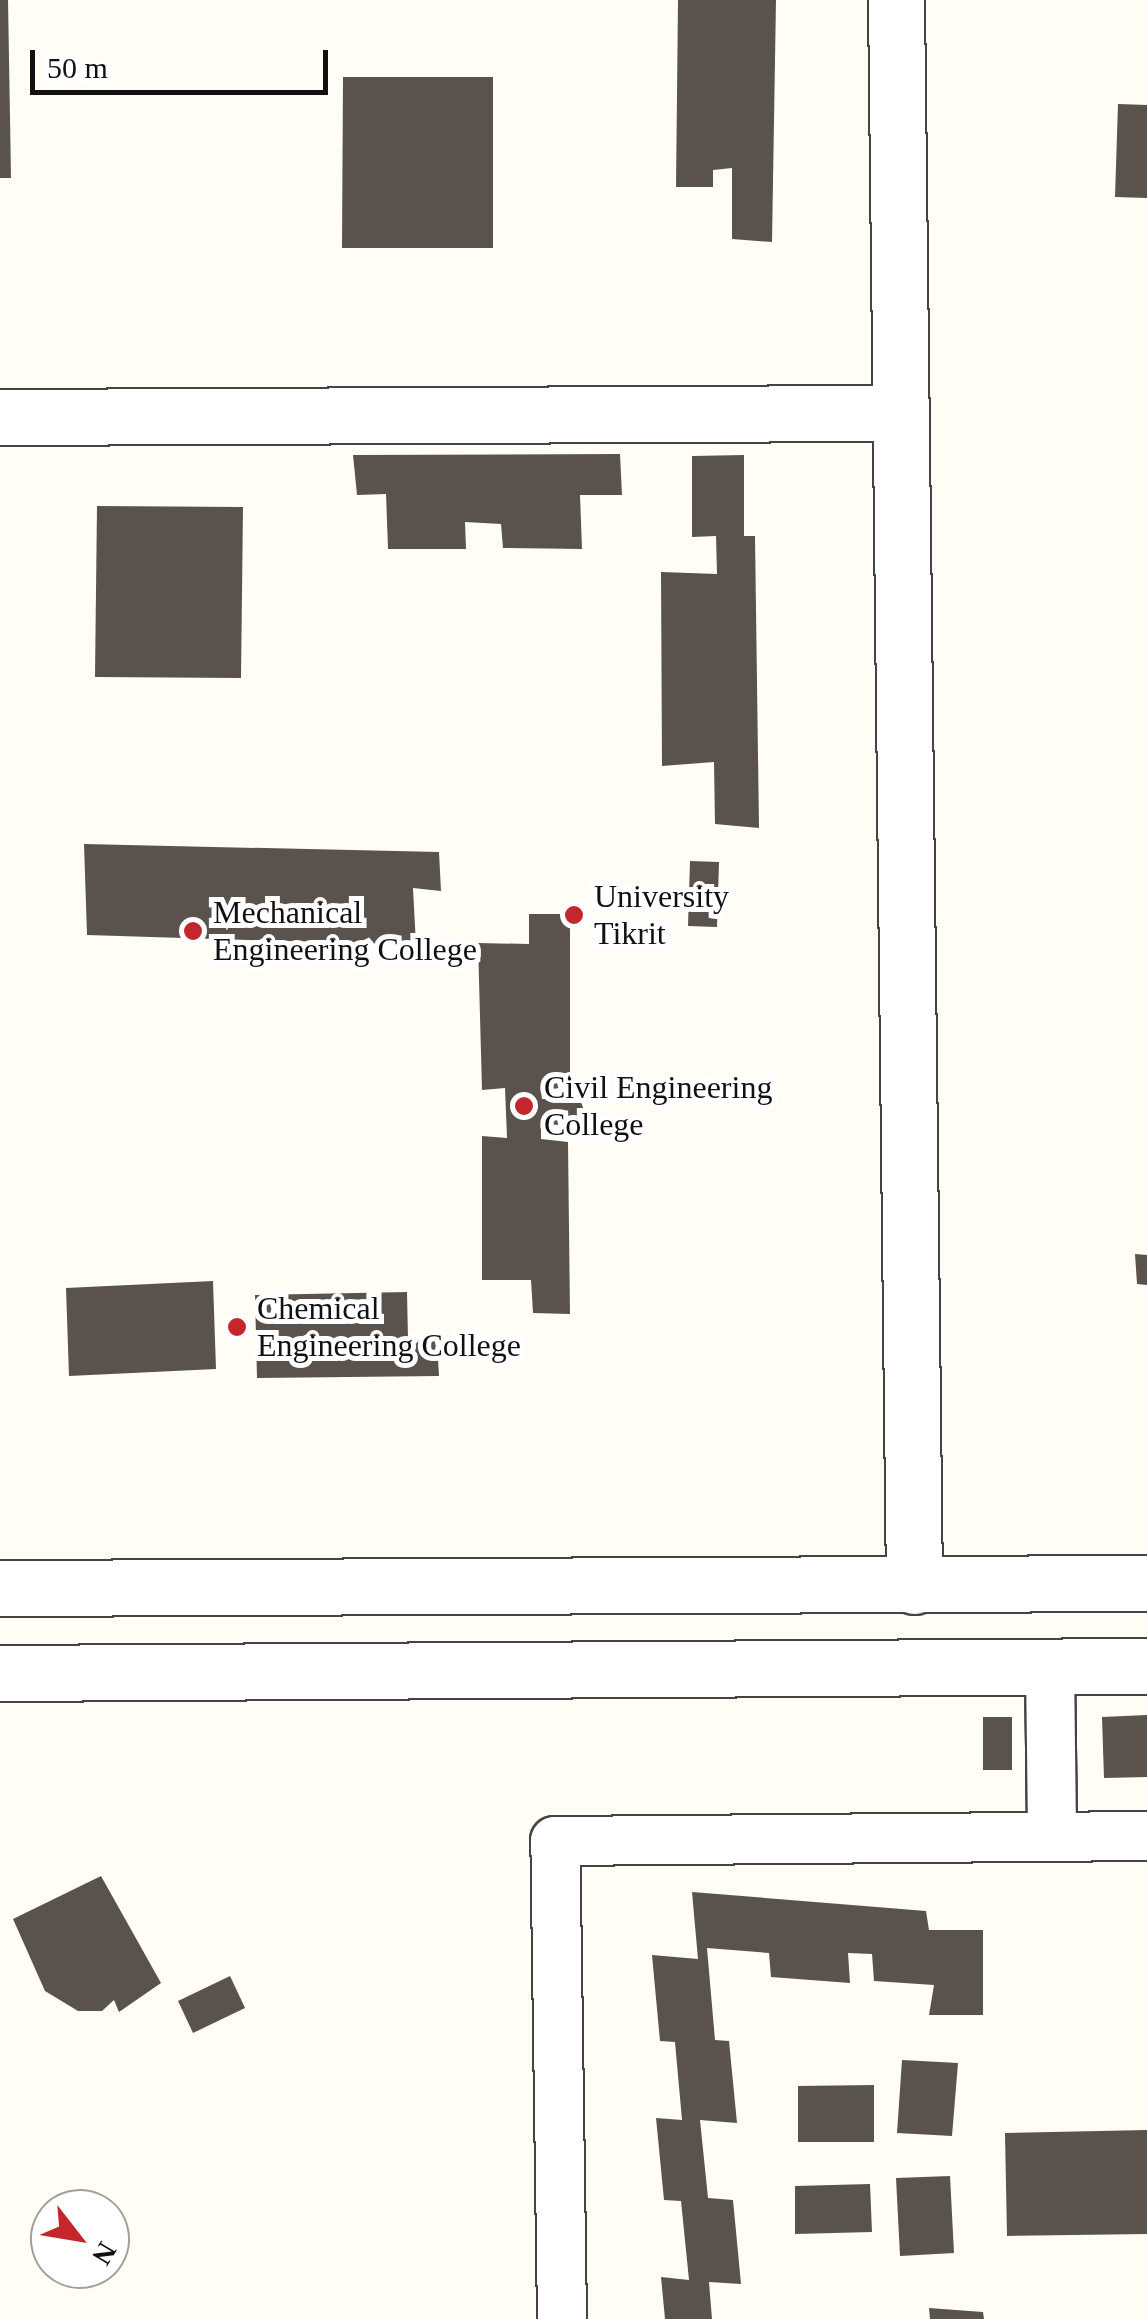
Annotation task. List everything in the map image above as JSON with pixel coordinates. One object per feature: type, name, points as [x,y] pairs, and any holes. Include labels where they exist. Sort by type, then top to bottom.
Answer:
[{"type":"street","points":[[896,0],[896,414],[914,1586]]},
{"type":"street","points":[[0,417],[896,414]]},
{"type":"street","points":[[0,1588],[1147,1582]]},
{"type":"street","points":[[576,1586],[576,1670]]},
{"type":"street","points":[[1050,1666],[1052,1836]]},
{"type":"street","points":[[0,1673],[1147,1666]]},
{"type":"street","points":[[562,2319],[555,1841],[1147,1836]]},
{"type":"building","points":[[0,0],[8,0],[11,178],[0,178]]},
{"type":"building","points":[[678,0],[776,0],[772,242],[732,239],[732,168],[713,170],[713,187],[676,187]]},
{"type":"building","points":[[343,77],[493,77],[493,248],[342,248]]},
{"type":"building","points":[[1118,104],[1147,105],[1147,198],[1115,197]]},
{"type":"building","points":[[620,454],[622,495],[580,495],[582,549],[503,548],[501,524],[465,522],[466,549],[388,549],[386,494],[357,495],[353,455]]},
{"type":"building","points":[[744,455],[744,536],[755,536],[759,828],[715,824],[714,762],[662,766],[661,572],[717,574],[716,536],[692,537],[692,456]]},
{"type":"building","points":[[97,506],[243,507],[241,678],[95,677]]},
{"type":"building","points":[[84,844],[439,852],[441,891],[413,888],[416,945],[87,935]]},
{"type":"building","points":[[690,861],[719,862],[717,927],[688,926]]},
{"type":"building","points":[[529,914],[570,914],[570,1087],[541,1090],[542,1099],[583,1099],[583,1126],[541,1124],[541,1139],[568,1142],[570,1314],[533,1313],[531,1280],[482,1280],[482,1136],[507,1138],[505,1088],[482,1090],[478,943],[529,944]]},
{"type":"building","points":[[1135,1254],[1147,1255],[1147,1285],[1137,1284]]},
{"type":"building","points":[[213,1281],[216,1369],[69,1376],[66,1288]]},
{"type":"building","points":[[407,1292],[408,1339],[437,1341],[439,1376],[257,1378],[255,1295]]},
{"type":"building","points":[[1147,1715],[1147,1777],[1104,1778],[1102,1717]]},
{"type":"building","points":[[983,1717],[1012,1717],[1012,1770],[983,1770]]},
{"type":"building","points":[[101,1876],[161,1983],[119,2012],[114,2000],[102,2011],[78,2011],[45,1991],[13,1919]]},
{"type":"building","points":[[692,1892],[926,1911],[929,1930],[983,1930],[983,2015],[929,2015],[934,1985],[874,1981],[872,1954],[848,1953],[850,1983],[771,1977],[769,1953],[707,1948],[715,2040],[729,2041],[737,2123],[700,2120],[708,2198],[733,2200],[741,2284],[709,2282],[712,2319],[665,2319],[661,2277],[689,2280],[681,2201],[664,2200],[656,2118],[682,2120],[675,2042],[660,2041],[652,1955],[698,1959]]},
{"type":"building","points":[[230,1976],[245,2008],[193,2033],[178,2001]]},
{"type":"building","points":[[902,2060],[958,2063],[952,2136],[897,2133]]},
{"type":"building","points":[[874,2085],[874,2142],[798,2142],[798,2086]]},
{"type":"building","points":[[1147,2130],[1147,2234],[1007,2236],[1005,2133]]},
{"type":"building","points":[[950,2176],[954,2253],[900,2256],[896,2178]]},
{"type":"building","points":[[870,2184],[872,2232],[795,2234],[795,2186]]},
{"type":"building","points":[[929,2308],[983,2312],[984,2319],[930,2319]]},
{"type":"place","name":"University Tikrit","points":[[574,915]]},
{"type":"place","name":"Mechanical Engineering College","points":[[193,931]]},
{"type":"place","name":"Civil Engineering College","points":[[524,1106]]},
{"type":"place","name":"Chemical Engineering College","points":[[237,1327]]}]
